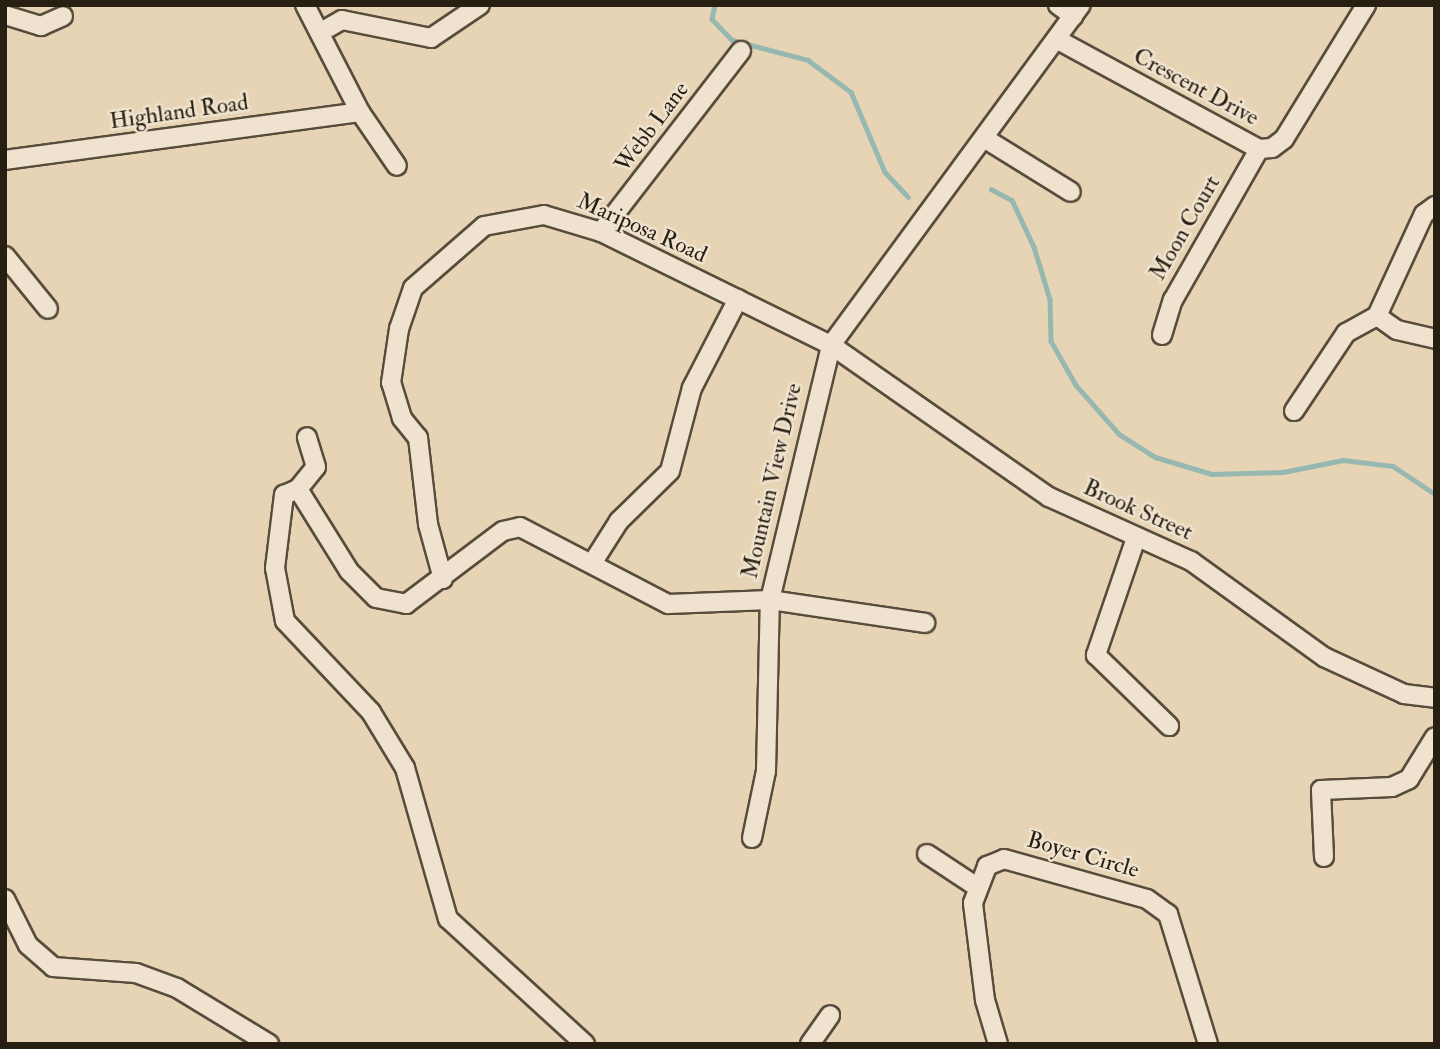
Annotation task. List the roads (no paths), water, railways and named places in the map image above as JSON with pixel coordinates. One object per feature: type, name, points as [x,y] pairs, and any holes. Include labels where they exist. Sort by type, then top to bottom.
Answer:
[{"type":"street","points":[[305,5],[360,112],[397,166]]},
{"type":"street","points":[[321,32],[342,20],[431,38],[480,5]]},
{"type":"street","name":"Crescent Drive","points":[[1058,40],[1259,149],[1284,139],[1366,5]]},
{"type":"street","name":"Mountain View Drive","points":[[298,489],[349,571],[376,598],[406,604],[443,579],[503,531],[520,527],[593,562],[668,604],[770,600],[831,345],[1058,40],[1071,9]]},
{"type":"street","points":[[5,15],[41,26],[63,16]]},
{"type":"street","name":"Webb Lane","points":[[601,233],[741,51]]},
{"type":"street","name":"Highland Road","points":[[5,160],[360,112]]},
{"type":"street","points":[[984,138],[1071,192]]},
{"type":"street","name":"Moon Court","points":[[1162,335],[1173,300],[1259,149]]},
{"type":"street","points":[[1294,411],[1346,333],[1377,316],[1424,214],[1435,206]]},
{"type":"street","name":"Mariposa Road","points":[[443,579],[428,524],[418,438],[402,418],[391,383],[409,295],[484,226],[514,217],[544,215],[601,233],[831,345]]},
{"type":"street","points":[[5,256],[48,309]]},
{"type":"street","points":[[593,562],[619,520],[670,471],[692,388],[738,299]]},
{"type":"street","points":[[1377,316],[1397,330],[1435,339]]},
{"type":"street","name":"Brook Street","points":[[831,345],[1049,497],[1221,579],[1324,657],[1404,694],[1435,698]]},
{"type":"street","points":[[307,437],[316,467],[298,489],[285,495],[278,510],[275,568],[285,621],[370,712],[405,768],[448,919],[584,1044]]},
{"type":"street","points":[[1136,538],[1096,655],[1169,726]]},
{"type":"street","points":[[752,838],[766,771],[763,693],[770,600],[925,623]]},
{"type":"street","points":[[1324,857],[1321,790],[1392,787],[1409,779],[1435,737]]},
{"type":"street","points":[[927,853],[977,887],[973,903],[985,1000],[998,1044]]},
{"type":"street","name":"Boyer Circle","points":[[977,887],[988,866],[1004,859],[1147,899],[1168,914],[1208,1044]]},
{"type":"street","points":[[5,899],[28,945],[53,967],[136,972],[177,988],[269,1044]]},
{"type":"street","points":[[810,1044],[830,1014]]},
{"type":"waterway","points":[[715,5],[712,19],[732,40],[808,60],[851,92],[885,172],[908,197]]},
{"type":"waterway","points":[[991,189],[1012,200],[1034,247],[1050,299],[1051,341],[1076,385],[1119,434],[1155,457],[1212,474],[1283,472],[1343,460],[1393,466],[1435,494]]}]
